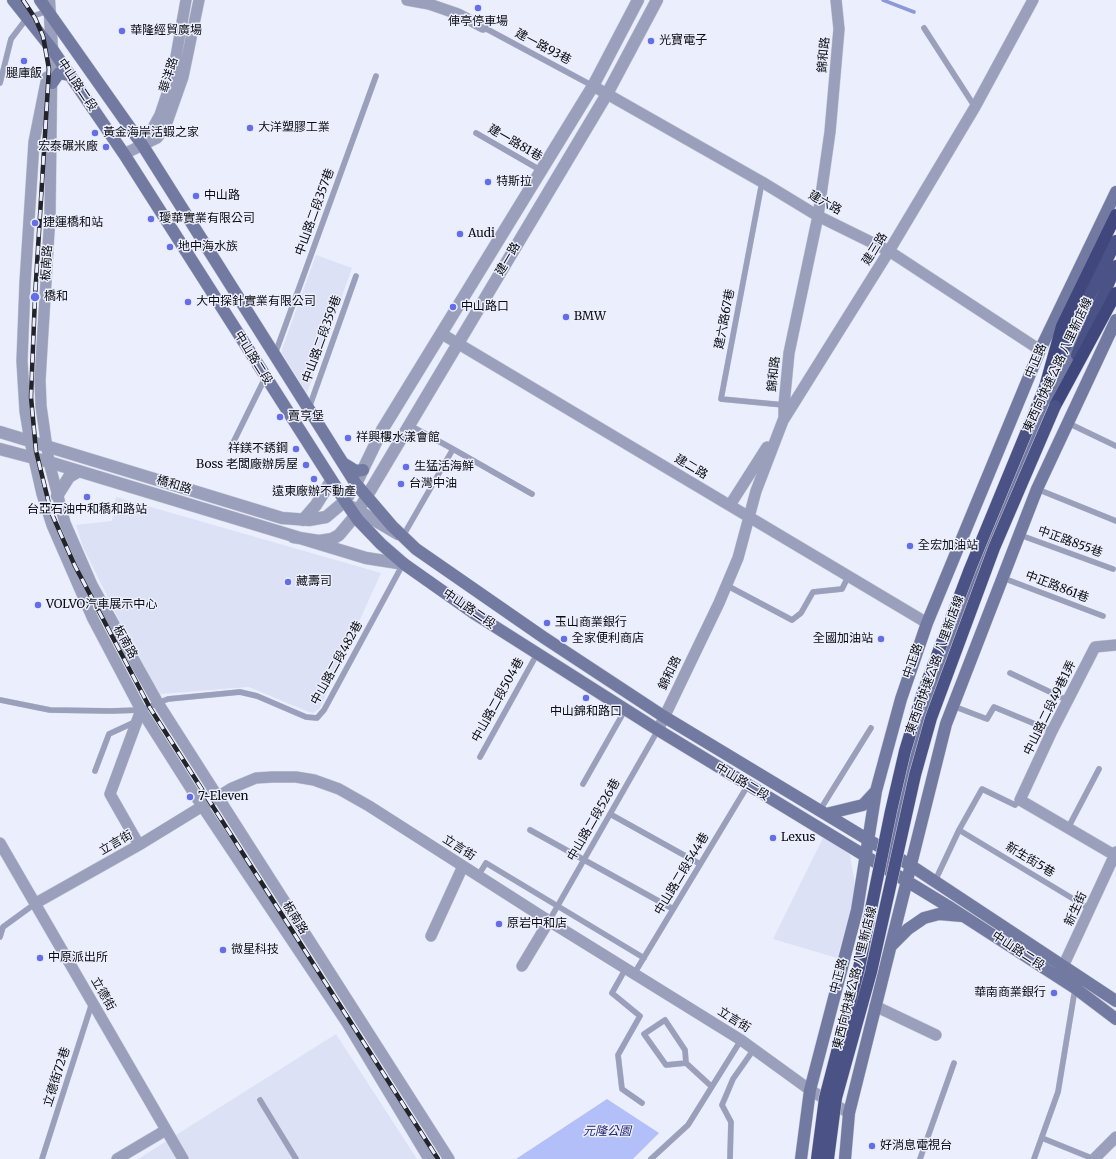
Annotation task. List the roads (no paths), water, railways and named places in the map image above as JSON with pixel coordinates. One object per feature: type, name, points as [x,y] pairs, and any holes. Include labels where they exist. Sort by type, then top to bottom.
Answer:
[{"type":"highway","points":[[1046,387],[1062,326],[1116,215]]},
{"type":"highway","name":"東西向快速公路 八里新店線","points":[[817,1159],[825,1098],[859,968],[905,750],[922,694],[967,577],[1046,387],[1116,241]]},
{"type":"highway","name":"東西向快速公路 八里新店線","points":[[828,1159],[836,1098],[871,972],[915,775],[931,718],[994,548],[1116,266]]},
{"type":"highway","points":[[1055,406],[1116,293]]},
{"type":"main road","name":"中山路二段","points":[[13,0],[52,50],[124,154],[331,481],[345,502],[356,513],[367,530],[404,564],[475,614],[658,730],[964,916],[1075,988],[1116,1019]]},
{"type":"main road","name":"中山路二段","points":[[40,0],[49,5],[143,146],[356,484],[365,497],[416,549],[543,637],[663,716],[890,852],[1064,965],[1116,1001]]},
{"type":"main road","points":[[52,83],[59,73],[70,75]]},
{"type":"main road","name":"中正路","points":[[801,1159],[810,1090],[857,910],[876,791],[900,699],[927,623],[1040,350],[1115,197]]},
{"type":"main road","points":[[896,923],[887,869],[907,772],[924,714],[976,570],[1041,417],[1116,253]]},
{"type":"main road","points":[[845,1159],[849,1113],[946,724],[1037,489],[1116,320]]},
{"type":"main road","points":[[341,461],[351,469],[356,471],[363,470]]},
{"type":"main road","points":[[823,812],[863,806],[876,791]]},
{"type":"main road","points":[[857,910],[887,869]]},
{"type":"main road","points":[[890,946],[908,929],[924,918],[939,914],[964,916]]},
{"type":"street","name":"華洋路","points":[[143,146],[160,115],[172,79],[186,0]]},
{"type":"street","name":"華洋路","points":[[124,154],[157,138],[165,128],[183,77],[199,0]]},
{"type":"street","points":[[407,0],[429,4],[458,14],[483,27]]},
{"type":"street","name":"建一路","points":[[345,502],[356,484],[382,430],[593,86],[638,0]]},
{"type":"street","name":"建一路","points":[[356,513],[607,94],[657,0]]},
{"type":"street","name":"錦和路","points":[[658,730],[663,716],[738,558],[748,517],[767,459],[784,418],[789,353],[818,216],[830,132],[839,29],[836,0]]},
{"type":"street","name":"建三路","points":[[730,506],[889,251],[975,107],[1033,0]]},
{"type":"street","name":"板南路","points":[[49,5],[52,50],[50,215],[40,357],[41,406],[49,462],[57,496],[78,556],[92,585],[158,703],[449,1159]]},
{"type":"street","name":"板南路","points":[[52,50],[34,142],[25,283],[22,361],[25,411],[33,458],[50,519],[69,567],[93,619],[141,710],[202,806],[347,1023],[428,1159]]},
{"type":"street","name":"建六路","points":[[593,86],[762,182],[818,216],[889,251],[1040,350]]},
{"type":"street","name":"建二路","points":[[442,334],[927,623]]},
{"type":"street","name":"橋和路","points":[[0,432],[282,518],[303,520],[322,519],[345,502]]},
{"type":"street","name":"橋和路","points":[[0,449],[49,462],[366,558],[404,564]]},
{"type":"street","points":[[57,496],[68,477],[79,471]]},
{"type":"street","points":[[303,520],[316,505],[331,481]]},
{"type":"street","points":[[356,513],[404,536]]},
{"type":"street","name":"橋和路","points":[[293,537],[319,541],[332,539],[339,535],[356,513]]},
{"type":"street","name":"中山路二段49巷1弄","points":[[1020,800],[1067,700],[1095,647],[1116,645]]},
{"type":"street","points":[[139,845],[110,794],[141,710]]},
{"type":"street","name":"立言街","points":[[36,903],[139,845],[232,788],[256,778],[282,776],[314,780],[339,789],[369,806],[549,921],[741,1040],[810,1090],[849,1113]]},
{"type":"street","points":[[1020,800],[1115,854]]},
{"type":"street","name":"立德街","points":[[0,843],[183,1159]]},
{"type":"street","name":"新生街","points":[[1058,977],[1091,909],[1115,854]]},
{"type":"street","points":[[430,936],[463,866]]},
{"type":"street","points":[[522,966],[549,921]]},
{"type":"street","points":[[875,1006],[936,1035]]},
{"type":"street","points":[[117,1159],[166,1130]]},
{"type":"street","points":[[1094,1159],[1116,1138]]},
{"type":"lane","points":[[0,84],[11,39],[27,18],[49,5]]},
{"type":"lane","name":"建一路93巷","points":[[483,27],[593,86]]},
{"type":"lane","points":[[924,28],[975,107]]},
{"type":"lane","name":"中山路二段357巷","points":[[274,356],[376,76]]},
{"type":"lane","name":"建一路81巷","points":[[476,133],[542,171]]},
{"type":"lane","name":"建六路67巷","points":[[762,182],[721,399],[784,405]]},
{"type":"lane","name":"中山路二段359巷","points":[[308,410],[356,276]]},
{"type":"lane","points":[[230,449],[266,378]]},
{"type":"lane","points":[[1068,424],[1116,446]]},
{"type":"lane","points":[[409,425],[532,494]]},
{"type":"lane","points":[[404,536],[453,450]]},
{"type":"lane","points":[[1037,489],[1116,521]]},
{"type":"lane","name":"中正路855巷","points":[[1020,535],[1113,569]]},
{"type":"lane","name":"中山路二段482巷","points":[[0,700],[50,710],[111,711],[141,710],[168,699],[240,692],[257,696],[306,717],[317,718],[324,710],[404,564]]},
{"type":"lane","points":[[726,585],[792,620],[801,612],[813,592],[842,589],[848,577]]},
{"type":"lane","name":"中正路861巷","points":[[1003,578],[1103,616]]},
{"type":"lane","name":"中山路二段504巷","points":[[480,757],[537,654]]},
{"type":"lane","points":[[1010,674],[1067,700]]},
{"type":"lane","points":[[953,706],[987,719],[994,707],[1052,732]]},
{"type":"lane","points":[[583,784],[625,709]]},
{"type":"lane","points":[[95,771],[109,734],[137,720]]},
{"type":"lane","points":[[823,812],[871,728]]},
{"type":"lane","name":"中山路二段526巷","points":[[549,921],[658,730]]},
{"type":"lane","points":[[1068,828],[1099,769]]},
{"type":"lane","name":"中山路二段544巷","points":[[642,1103],[622,1089],[618,1055],[640,1016],[612,993],[630,971],[644,958],[748,785]]},
{"type":"lane","points":[[935,881],[959,830],[982,789],[1015,806],[1020,800]]},
{"type":"lane","points":[[610,814],[700,864]]},
{"type":"lane","points":[[530,830],[673,910]]},
{"type":"lane","name":"新生街5巷","points":[[959,830],[1091,909]]},
{"type":"lane","points":[[478,876],[486,863],[644,958]]},
{"type":"lane","points":[[0,938],[3,927],[36,903]]},
{"type":"lane","points":[[1034,1159],[1058,1092],[1075,988],[1064,965]]},
{"type":"lane","name":"立德街72巷","points":[[42,1159],[93,1002]]},
{"type":"lane","points":[[686,1063],[666,1065],[644,1034],[665,1020],[685,1050],[686,1063],[711,1086]]},
{"type":"lane","points":[[651,1159],[688,1125],[741,1040]]},
{"type":"lane","points":[[730,1159],[731,1122],[722,1105],[733,1079],[754,1049]]},
{"type":"lane","points":[[920,1159],[954,1063]]},
{"type":"lane","points":[[260,1100],[296,1159]]},
{"type":"lane","points":[[1042,1138],[1094,1159]]},
{"type":"waterway","points":[[883,0],[914,12]]},
{"type":"railway","points":[[23,0],[35,18],[43,36],[49,69],[35,297],[31,397],[36,451],[51,512],[75,566],[150,708],[438,1159]]},
{"type":"place","name":"俥亭停車場","points":[[478,8]]},
{"type":"place","name":"華隆經貿廣場","points":[[122,31]]},
{"type":"place","name":"光寶電子","points":[[651,41]]},
{"type":"place","name":"腿庫飯","points":[[24,61]]},
{"type":"place","name":"大洋塑膠工業","points":[[250,128]]},
{"type":"place","name":"黃金海岸活蝦之家","points":[[95,133]]},
{"type":"place","name":"宏泰碾米廠","points":[[106,147]]},
{"type":"place","name":"特斯拉","points":[[488,182]]},
{"type":"place","name":"中山路","points":[[196,196]]},
{"type":"place","name":"璦華實業有限公司","points":[[151,219]]},
{"type":"place","name":"捷運橋和站","points":[[35,223]]},
{"type":"place","name":"Audi","points":[[460,234]]},
{"type":"place","name":"地中海水族","points":[[170,247]]},
{"type":"place","name":"橋和","points":[[35,297]]},
{"type":"place","name":"大中探針實業有限公司","points":[[188,302]]},
{"type":"place","name":"中山路口","points":[[453,307]]},
{"type":"place","name":"BMW","points":[[566,317]]},
{"type":"place","name":"賣亨堡","points":[[280,417]]},
{"type":"place","name":"祥興樓水漾會館","points":[[348,438]]},
{"type":"place","name":"祥鎂不銹鋼","points":[[296,449]]},
{"type":"place","name":"Boss 老闆廠辦房屋","points":[[306,465]]},
{"type":"place","name":"生猛活海鮮","points":[[406,467]]},
{"type":"place","name":"遠東廠辦不動產","points":[[314,479]]},
{"type":"place","name":"台灣中油","points":[[401,484]]},
{"type":"place","name":"台亞石油中和穚和路站","points":[[87,497]]},
{"type":"place","name":"全宏加油站","points":[[910,546]]},
{"type":"place","name":"藏壽司","points":[[288,582]]},
{"type":"place","name":"VOLVO汽車展示中心","points":[[38,605]]},
{"type":"place","name":"玉山商業銀行","points":[[547,623]]},
{"type":"place","name":"全家便利商店","points":[[564,639]]},
{"type":"place","name":"全國加油站","points":[[881,639]]},
{"type":"place","name":"中山錦和路口","points":[[586,698]]},
{"type":"place","name":"7-Eleven","points":[[190,797]]},
{"type":"place","name":"Lexus","points":[[773,838]]},
{"type":"place","name":"原岩中和店","points":[[499,924]]},
{"type":"place","name":"微星科技","points":[[223,950]]},
{"type":"place","name":"中原派出所","points":[[40,958]]},
{"type":"place","name":"華南商業銀行","points":[[1054,993]]},
{"type":"place","name":"好消息電視台","points":[[872,1146]]},
{"type":"park label","name":"元隆公園","points":[[607,1132]]}]
